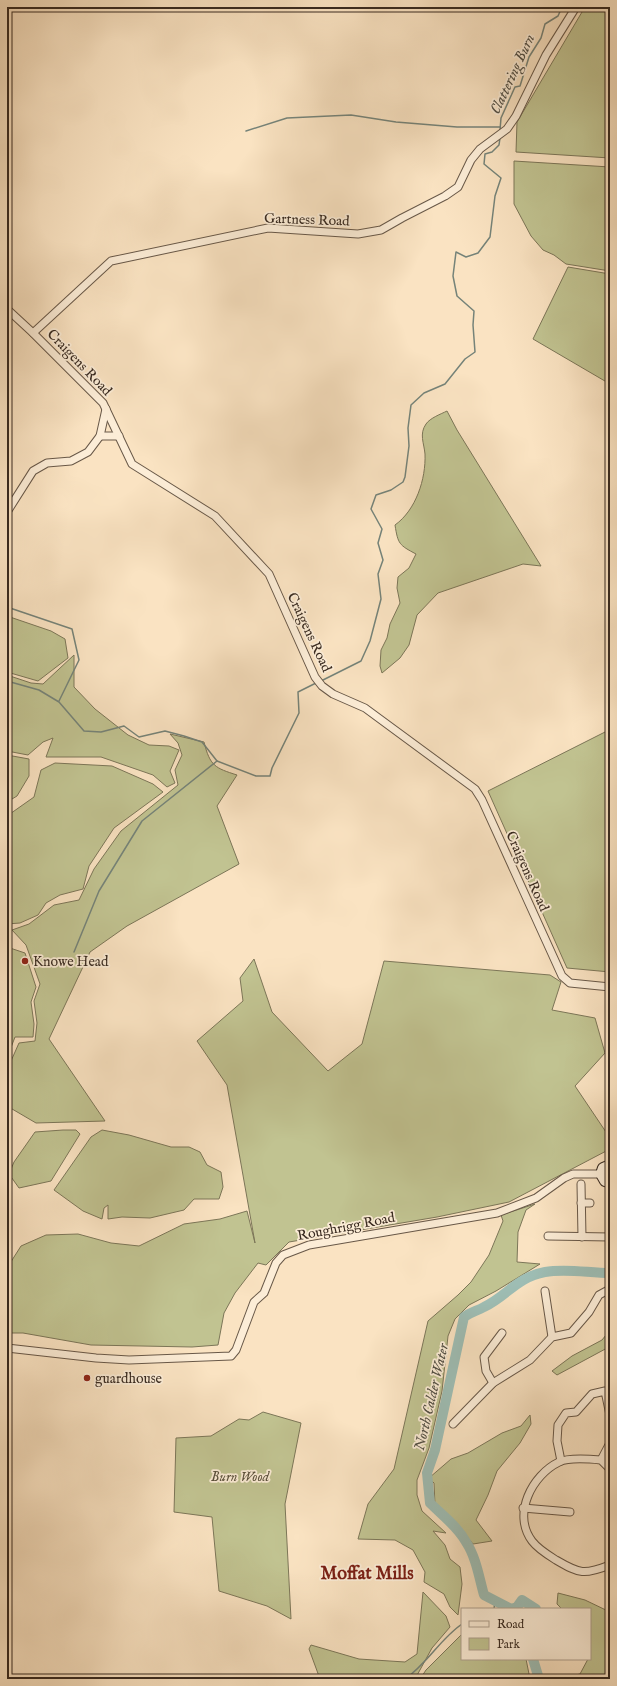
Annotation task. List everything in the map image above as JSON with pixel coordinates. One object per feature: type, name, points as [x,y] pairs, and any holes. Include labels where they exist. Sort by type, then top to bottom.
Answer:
[{"type":"street","name":"Gartness Road","points":[[33,333],[111,261],[268,228],[358,234],[381,230],[445,196],[458,186],[471,160],[480,149],[507,129],[516,116],[546,55],[576,7]]},
{"type":"street","name":"Craigens Road","points":[[7,309],[103,403],[132,464],[215,516],[269,574],[315,677],[322,686],[333,694],[365,708],[475,790],[482,800],[562,976],[570,983],[610,987]]},
{"type":"street","points":[[7,512],[33,471],[47,463],[71,461],[88,452],[100,436],[106,409]]},
{"type":"street","points":[[100,436],[119,436]]},
{"type":"street","points":[[610,1165],[603,1168],[601,1174],[605,1181],[610,1182]]},
{"type":"street","name":"Roughrigg Road","points":[[7,1348],[96,1358],[129,1360],[231,1356],[236,1350],[254,1302],[264,1293],[276,1263],[283,1255],[309,1245],[497,1213],[536,1198],[564,1178],[573,1174],[601,1174]]},
{"type":"street","points":[[581,1184],[582,1237]]},
{"type":"street","points":[[581,1203],[590,1203]]},
{"type":"street","points":[[548,1236],[610,1237]]},
{"type":"street","points":[[453,1424],[493,1383],[530,1360],[552,1336],[571,1333],[589,1312],[599,1295],[610,1289]]},
{"type":"street","points":[[545,1291],[552,1336]]},
{"type":"street","points":[[493,1383],[486,1370],[484,1357],[502,1333]]},
{"type":"street","points":[[560,1461],[557,1440],[558,1425],[566,1413],[576,1412],[592,1394],[605,1391],[610,1415]]},
{"type":"street","points":[[601,1460],[610,1444]]},
{"type":"street","points":[[610,1469],[601,1460],[589,1459],[560,1461],[545,1470],[529,1494],[523,1508],[526,1529],[532,1541],[549,1556],[576,1572],[592,1572],[610,1565]]},
{"type":"street","points":[[523,1508],[570,1512]]},
{"type":"green space","points":[[582,7],[610,7],[610,158],[516,152],[517,122],[582,12]]},
{"type":"green space","points":[[514,161],[610,167],[610,271],[566,264],[554,255],[543,250],[531,236],[514,204]]},
{"type":"green space","points":[[568,267],[610,274],[610,384],[533,339]]},
{"type":"green space","points":[[447,411],[457,430],[541,566],[523,564],[438,593],[417,615],[409,645],[400,658],[382,673],[380,666],[381,650],[387,638],[390,624],[400,603],[397,588],[398,577],[409,568],[416,554],[400,543],[395,525],[409,511],[414,503],[424,474],[425,454],[422,435],[424,428],[430,420]]},
{"type":"green space","points":[[7,616],[51,631],[65,639],[68,658],[38,681],[7,672]]},
{"type":"green space","points":[[74,655],[74,687],[95,709],[128,735],[149,745],[169,746],[179,750],[170,771],[175,783],[167,787],[153,775],[101,757],[46,757],[53,738],[43,742],[28,755],[7,751],[7,675],[31,683],[43,684]]},
{"type":"green space","points":[[607,731],[610,731],[610,972],[567,968],[488,791]]},
{"type":"green space","points":[[170,734],[204,742],[206,750],[214,765],[237,775],[217,806],[239,864],[127,926],[90,952],[49,1039],[105,1121],[36,1123],[7,1106],[7,1070],[19,1043],[35,1041],[37,1023],[34,1001],[40,984],[26,945],[12,930],[29,924],[54,905],[79,900],[94,869],[121,831],[178,785],[175,770],[182,755],[178,743]]},
{"type":"green space","points":[[7,755],[29,759],[29,776],[17,796],[7,802]]},
{"type":"green space","points":[[55,763],[112,766],[153,784],[163,792],[114,828],[89,866],[83,889],[60,895],[46,903],[38,915],[20,923],[7,924],[7,816],[34,797],[41,770]]},
{"type":"green space","points":[[7,947],[25,953],[36,987],[31,1002],[34,1024],[33,1037],[15,1037],[7,1058]]},
{"type":"green space","points":[[254,959],[272,1012],[328,1071],[362,1044],[384,961],[550,975],[561,982],[552,1010],[595,1018],[605,1053],[575,1086],[610,1138],[610,1149],[509,1202],[437,1217],[289,1242],[266,1265],[258,1263],[235,1293],[224,1313],[218,1345],[192,1347],[91,1345],[23,1333],[7,1333],[7,1268],[21,1246],[46,1235],[78,1234],[111,1243],[139,1246],[184,1224],[220,1219],[247,1211],[255,1243],[227,1085],[197,1041],[243,1001],[240,978]]},
{"type":"green space","points":[[76,1130],[80,1134],[51,1181],[19,1188],[9,1174],[14,1162],[35,1132]]},
{"type":"green space","points":[[102,1130],[129,1135],[171,1147],[189,1147],[200,1152],[207,1165],[221,1172],[223,1187],[219,1199],[194,1199],[184,1210],[150,1218],[122,1217],[108,1219],[108,1205],[104,1208],[102,1219],[83,1211],[54,1190],[91,1137]]},
{"type":"green space","points":[[535,1204],[526,1210],[518,1232],[517,1262],[540,1264],[496,1291],[469,1305],[455,1319],[448,1336],[442,1391],[429,1448],[417,1480],[417,1495],[422,1511],[446,1533],[433,1531],[445,1545],[450,1559],[460,1567],[462,1584],[458,1615],[450,1607],[444,1594],[424,1582],[425,1572],[413,1550],[395,1540],[358,1539],[368,1504],[394,1469],[428,1321],[471,1282],[489,1255],[503,1221],[501,1215]]},
{"type":"green space","points":[[610,1330],[609,1347],[557,1375],[552,1371],[572,1356],[602,1340]]},
{"type":"green space","name":"Burn Wood","points":[[263,1412],[301,1423],[285,1504],[291,1619],[267,1606],[219,1591],[212,1517],[174,1512],[176,1438],[211,1436],[239,1419],[249,1420]]},
{"type":"green space","points":[[530,1415],[531,1424],[520,1443],[497,1471],[476,1520],[492,1541],[473,1544],[454,1521],[435,1505],[434,1483],[429,1478],[451,1459],[468,1453],[502,1433],[521,1426]]},
{"type":"green space","points":[[423,1592],[446,1616],[450,1627],[432,1648],[415,1679],[320,1679],[309,1649],[311,1645],[359,1659],[405,1662],[417,1654]]},
{"type":"green space","points":[[558,1593],[585,1600],[610,1612],[610,1679],[567,1679],[566,1677],[580,1674],[587,1660],[591,1660],[591,1608],[561,1608],[557,1604]]},
{"type":"green space","points":[[461,1635],[461,1660],[526,1660],[530,1679],[420,1679],[426,1670]]},
{"type":"waterway","name":"Clattering Burn","points":[[500,130],[501,118],[515,87],[520,86],[529,57],[541,38],[545,24],[558,16],[562,7]]},
{"type":"waterway","points":[[246,131],[287,118],[351,115],[396,122],[457,127],[500,127]]},
{"type":"waterway","name":"Clattering Burn","points":[[321,681],[361,661],[370,641],[381,599],[378,574],[383,560],[378,543],[382,529],[371,509],[376,495],[391,490],[403,482],[405,477],[409,446],[408,428],[411,405],[424,393],[445,384],[465,359],[475,352],[473,325],[474,311],[457,296],[453,276],[456,252],[466,257],[478,253],[490,237],[495,196],[501,178],[484,164],[485,154],[492,152],[499,145],[500,138]]},
{"type":"waterway","points":[[7,607],[72,629],[79,660],[59,701]]},
{"type":"waterway","name":"Clattering Burn","points":[[7,681],[39,690],[59,702],[84,731],[101,732],[124,726],[139,737],[165,731],[202,742],[217,761],[256,776],[270,776],[272,768],[299,713],[298,692],[316,683]]},
{"type":"waterway","points":[[74,952],[99,891],[142,821],[217,761]]},
{"type":"waterway","name":"North Calder Water","points":[[509,1608],[484,1595],[477,1567],[463,1537],[450,1521],[430,1503],[427,1473],[435,1450],[464,1317],[492,1303],[519,1282],[535,1274],[561,1270],[610,1273]]},
{"type":"waterway","name":"North Calder Water","points":[[514,1608],[522,1600],[534,1608]]},
{"type":"waterway","points":[[494,1608],[495,1601]]},
{"type":"waterway","points":[[405,1679],[413,1673],[447,1637],[461,1625]]},
{"type":"waterway","name":"North Calder Water","points":[[533,1660],[539,1679]]},
{"type":"place","name":"Knowe Head","points":[[25,961]]},
{"type":"place","name":"guardhouse","points":[[87,1378]]},
{"type":"district","name":"Moffat Mills","points":[[367,1573]]}]
